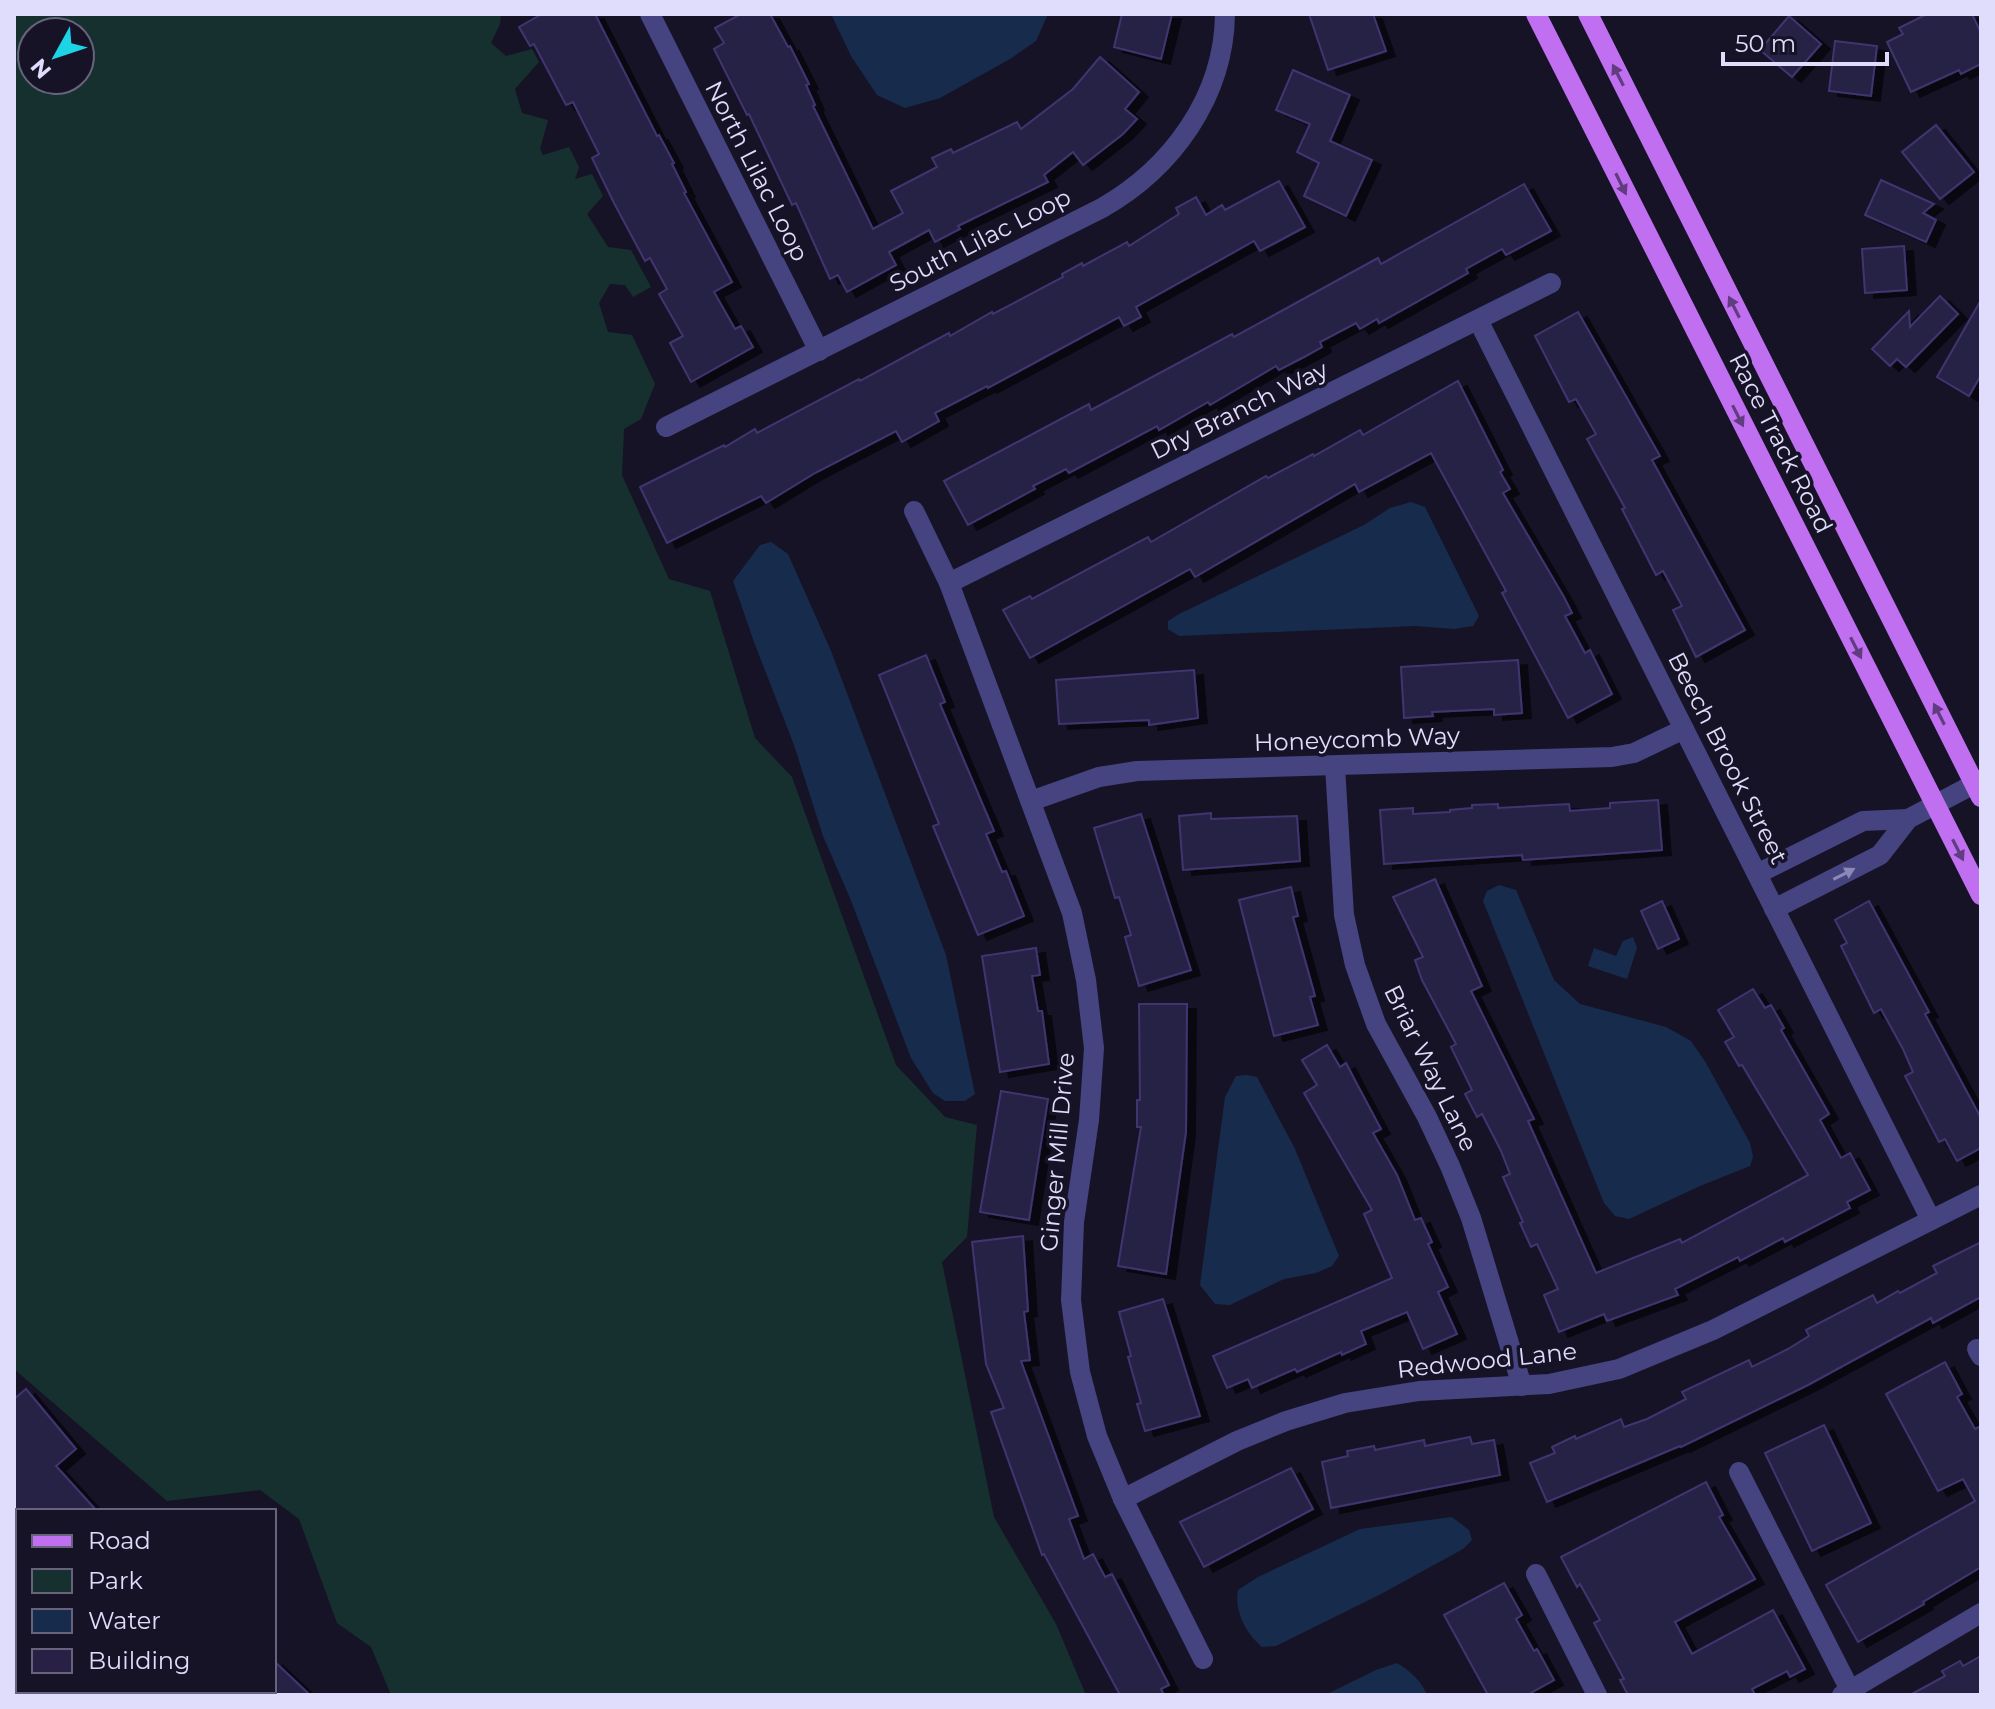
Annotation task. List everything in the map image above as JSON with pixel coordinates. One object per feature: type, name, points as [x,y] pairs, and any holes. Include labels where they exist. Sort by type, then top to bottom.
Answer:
[{"type":"main road","name":"Race Track Road","points":[[1536,14],[1981,895]]},
{"type":"main road","name":"Race Track Road","points":[[1588,14],[1978,791]]},
{"type":"street","name":"North Lilac Loop","points":[[650,14],[819,351]]},
{"type":"street","name":"South Lilac Loop","points":[[666,427],[1102,208],[1145,179],[1171,154],[1185,135],[1209,92],[1219,60],[1225,14]]},
{"type":"street","name":"Dry Branch Way","points":[[949,583],[1551,283]]},
{"type":"street","name":"Beech Brook Street","points":[[1478,320],[1931,1220]]},
{"type":"street","name":"Ginger Mill Drive","points":[[914,511],[949,583],[1072,913],[1086,980],[1094,1048],[1089,1120],[1074,1222],[1071,1300],[1080,1372],[1097,1436],[1123,1499],[1203,1659]]},
{"type":"street","name":"Honeycomb Way","points":[[1031,801],[1099,777],[1137,771],[1612,757],[1634,753],[1684,729]]},
{"type":"street","name":"Briar Way Lane","points":[[1335,766],[1344,915],[1355,965],[1376,1024],[1427,1117],[1456,1179],[1522,1386]]},
{"type":"street","points":[[1757,874],[1863,821],[1908,819],[1936,805],[1978,791]]},
{"type":"street","points":[[1774,909],[1880,855],[1908,819]]},
{"type":"street","name":"Redwood Lane","points":[[1123,1499],[1237,1441],[1286,1421],[1345,1403],[1419,1391],[1549,1384],[1619,1369],[1713,1330],[1981,1195]]},
{"type":"street","points":[[1739,1472],[1846,1693],[1981,1613]]},
{"type":"street","points":[[1536,1574],[1597,1695]]},
{"type":"green space","points":[[14,14],[501,14],[491,43],[506,56],[532,49],[539,62],[515,89],[522,113],[548,120],[540,149],[543,155],[569,147],[579,167],[575,179],[592,174],[603,196],[587,214],[608,247],[631,250],[651,287],[633,297],[625,285],[610,284],[599,303],[608,332],[632,335],[655,384],[641,419],[624,429],[622,475],[669,579],[710,591],[755,738],[792,777],[896,1065],[945,1117],[977,1125],[967,1237],[942,1262],[994,1517],[1056,1624],[1086,1695],[391,1695],[371,1647],[337,1623],[299,1519],[260,1490],[167,1501],[14,1369]]},
{"type":"water","points":[[831,14],[1048,14],[1036,41],[1010,59],[940,98],[905,108],[877,95],[851,56]]},
{"type":"water","points":[[1411,502],[1425,507],[1479,616],[1473,626],[1179,636],[1168,629],[1168,621],[1179,614],[1364,525],[1390,508]]},
{"type":"water","points":[[771,542],[788,554],[831,651],[946,955],[975,1094],[965,1101],[945,1101],[933,1093],[911,1058],[823,836],[794,745],[754,642],[733,581],[760,545]]},
{"type":"water","points":[[1499,885],[1516,890],[1554,980],[1580,1004],[1666,1027],[1691,1041],[1750,1143],[1753,1157],[1750,1166],[1629,1219],[1615,1216],[1604,1203],[1483,901],[1487,891]]},
{"type":"water","points":[[1633,937],[1637,948],[1627,979],[1588,966],[1594,948],[1616,956],[1623,941]]},
{"type":"water","points":[[1236,1076],[1257,1077],[1295,1149],[1339,1256],[1332,1266],[1316,1273],[1284,1279],[1230,1305],[1215,1304],[1200,1285],[1225,1097]]},
{"type":"water","points":[[1452,1517],[1469,1530],[1472,1540],[1463,1549],[1381,1594],[1276,1646],[1262,1647],[1242,1622],[1238,1590],[1258,1577],[1360,1529]]},
{"type":"water","points":[[1397,1663],[1415,1676],[1427,1695],[1325,1695],[1376,1670]]},
{"type":"building","points":[[542,14],[595,14],[674,163],[684,193],[732,282],[714,292],[735,329],[741,326],[753,347],[691,382],[670,343],[683,336],[659,294],[667,289],[650,258],[645,261],[614,203],[592,158],[599,154],[573,102],[566,105],[534,44],[530,46],[519,27]]},
{"type":"building","points":[[741,14],[770,14],[790,46],[809,84],[806,85],[813,106],[873,229],[903,213],[891,191],[937,167],[932,158],[951,149],[953,153],[1017,122],[1021,129],[1073,89],[1100,57],[1139,92],[1125,109],[1137,119],[1083,165],[1073,152],[1044,175],[1048,182],[958,226],[960,229],[935,242],[929,230],[889,252],[896,265],[847,292],[838,275],[830,279],[796,203],[792,205],[714,49],[724,43],[715,28]]},
{"type":"building","points":[[1122,14],[1172,14],[1161,59],[1114,47]]},
{"type":"building","points":[[1309,14],[1373,14],[1386,51],[1328,70]]},
{"type":"building","points":[[1927,14],[1972,14],[1981,33],[1981,64],[1961,74],[1959,70],[1911,92],[1887,42],[1903,34],[1899,28]]},
{"type":"building","points":[[1789,16],[1821,44],[1792,77],[1760,50]]},
{"type":"building","points":[[1835,41],[1877,46],[1871,96],[1829,91]]},
{"type":"building","points":[[1293,70],[1350,95],[1330,141],[1372,160],[1346,216],[1304,196],[1319,163],[1297,152],[1310,124],[1276,110]]},
{"type":"building","points":[[1936,125],[1974,172],[1940,199],[1902,152]]},
{"type":"building","points":[[1881,180],[1934,204],[1923,213],[1936,220],[1926,242],[1865,215]]},
{"type":"building","points":[[1279,181],[1305,227],[1260,251],[1254,241],[1136,307],[1141,317],[1124,326],[1119,317],[935,413],[939,421],[902,442],[896,431],[815,473],[766,503],[761,496],[667,543],[640,487],[725,447],[755,429],[757,433],[949,333],[950,336],[1063,277],[1062,274],[1082,263],[1083,266],[1127,242],[1129,246],[1179,214],[1176,208],[1196,197],[1206,215],[1222,205],[1225,210]]},
{"type":"building","points":[[1524,184],[1551,231],[1506,255],[1502,249],[1466,269],[1468,273],[1379,323],[1377,319],[1360,329],[1356,323],[1320,342],[1322,347],[1304,357],[1279,370],[1276,366],[1210,405],[1208,402],[1159,430],[1157,426],[1069,473],[1066,469],[968,525],[944,481],[1089,404],[1091,410],[1232,334],[1234,337],[1378,258],[1381,264]]},
{"type":"building","points":[[1904,246],[1907,290],[1865,293],[1862,249]]},
{"type":"building","points":[[1940,296],[1958,314],[1906,367],[1897,359],[1890,366],[1872,349],[1909,311],[1910,327]]},
{"type":"building","points":[[1981,300],[1981,375],[1969,396],[1937,377]]},
{"type":"building","points":[[1578,312],[1660,456],[1652,460],[1745,630],[1696,657],[1673,610],[1682,606],[1663,571],[1656,575],[1622,509],[1625,508],[1587,439],[1596,434],[1576,399],[1569,402],[1535,336]]},
{"type":"building","points":[[1458,381],[1503,470],[1500,472],[1510,489],[1503,493],[1564,597],[1572,613],[1565,616],[1585,653],[1590,650],[1612,694],[1568,718],[1502,593],[1506,591],[1431,453],[1359,492],[1355,484],[1195,577],[1190,569],[1030,658],[1003,610],[1030,596],[1032,599],[1148,537],[1151,542],[1266,476],[1268,478],[1314,456],[1360,430],[1363,435]]},
{"type":"building","points":[[926,655],[945,702],[940,704],[994,831],[986,834],[1002,872],[1006,871],[1024,916],[978,935],[933,826],[939,824],[879,675]]},
{"type":"building","points":[[1518,660],[1522,713],[1494,715],[1494,709],[1432,712],[1433,716],[1404,718],[1401,667]]},
{"type":"building","points":[[1194,670],[1198,718],[1149,725],[1149,720],[1059,724],[1056,680]]},
{"type":"building","points":[[1658,800],[1662,850],[1523,860],[1522,855],[1384,864],[1380,810],[1413,808],[1413,814],[1450,812],[1472,808],[1472,805],[1498,804],[1498,808],[1569,804],[1570,811],[1610,808],[1610,803]]},
{"type":"building","points":[[1211,813],[1211,819],[1297,816],[1300,861],[1183,870],[1179,816]]},
{"type":"building","points":[[1141,814],[1191,970],[1139,986],[1125,937],[1131,935],[1119,897],[1115,898],[1094,828]]},
{"type":"building","points":[[1435,879],[1482,986],[1471,991],[1534,1119],[1528,1121],[1596,1273],[1680,1239],[1682,1243],[1808,1175],[1725,1042],[1734,1037],[1718,1010],[1753,989],[1765,1008],[1771,1005],[1784,1028],[1781,1030],[1829,1114],[1820,1120],[1841,1158],[1850,1153],[1870,1190],[1847,1202],[1850,1208],[1785,1242],[1783,1238],[1740,1261],[1738,1257],[1675,1289],[1678,1295],[1607,1321],[1604,1314],[1559,1332],[1544,1295],[1558,1289],[1537,1244],[1531,1247],[1520,1223],[1523,1222],[1503,1177],[1510,1174],[1501,1151],[1482,1114],[1477,1117],[1465,1094],[1472,1090],[1451,1047],[1456,1044],[1422,980],[1415,960],[1423,957],[1393,897]]},
{"type":"building","points":[[1291,887],[1298,916],[1293,917],[1315,996],[1310,997],[1318,1025],[1274,1036],[1239,900]]},
{"type":"building","points":[[1662,901],[1679,939],[1658,949],[1641,911]]},
{"type":"building","points":[[1869,901],[1929,1012],[1925,1014],[1981,1118],[1981,1148],[1957,1161],[1945,1139],[1939,1142],[1905,1076],[1913,1072],[1903,1049],[1881,1009],[1874,1013],[1841,946],[1847,943],[1835,920]]},
{"type":"building","points":[[1036,948],[1040,975],[1032,976],[1038,1011],[1042,1011],[1049,1064],[1000,1072],[982,956]]},
{"type":"building","points":[[1139,1004],[1187,1004],[1186,1132],[1166,1274],[1118,1266],[1141,1127],[1137,1127],[1137,1100],[1140,1100]]},
{"type":"building","points":[[1327,1045],[1340,1067],[1346,1063],[1381,1129],[1373,1133],[1397,1175],[1415,1220],[1421,1218],[1432,1242],[1428,1244],[1448,1287],[1438,1292],[1457,1334],[1423,1349],[1407,1312],[1361,1331],[1366,1344],[1342,1355],[1341,1352],[1252,1388],[1248,1379],[1227,1388],[1213,1356],[1392,1278],[1364,1214],[1372,1210],[1304,1093],[1317,1085],[1302,1060]]},
{"type":"building","points":[[1001,1091],[1048,1099],[1029,1220],[980,1212]]},
{"type":"building","points":[[1023,1236],[1028,1311],[1024,1312],[1030,1360],[1021,1361],[1078,1516],[1069,1519],[1084,1559],[1093,1554],[1105,1577],[1112,1574],[1169,1685],[1161,1689],[1164,1695],[1120,1695],[1042,1555],[991,1412],[1004,1408],[986,1364],[972,1242]]},
{"type":"building","points":[[1981,1242],[1981,1297],[1933,1323],[1931,1318],[1808,1385],[1681,1447],[1547,1502],[1530,1463],[1555,1453],[1552,1447],[1621,1419],[1624,1427],[1647,1419],[1686,1399],[1682,1392],[1749,1360],[1752,1367],[1788,1349],[1809,1336],[1806,1330],[1873,1295],[1877,1303],[1898,1291],[1900,1293],[1937,1273],[1933,1266]]},
{"type":"building","points":[[1163,1299],[1200,1416],[1145,1431],[1119,1312]]},
{"type":"building","points":[[1945,1362],[1962,1394],[1957,1397],[1975,1429],[1981,1426],[1981,1567],[1858,1642],[1826,1585],[1975,1501],[1963,1479],[1938,1491],[1886,1394]]},
{"type":"building","points":[[26,1389],[76,1449],[56,1466],[95,1509],[14,1511],[14,1399]]},
{"type":"building","points":[[1824,1425],[1871,1523],[1812,1551],[1765,1453]]},
{"type":"building","points":[[1470,1437],[1472,1444],[1494,1440],[1500,1475],[1331,1508],[1322,1462],[1348,1456],[1347,1451],[1374,1446],[1375,1450],[1424,1440],[1425,1446]]},
{"type":"building","points":[[1291,1468],[1313,1509],[1204,1567],[1180,1522]]},
{"type":"building","points":[[1706,1482],[1723,1515],[1719,1517],[1755,1579],[1675,1622],[1692,1654],[1773,1610],[1805,1669],[1790,1677],[1787,1671],[1752,1689],[1755,1695],[1628,1695],[1620,1680],[1624,1679],[1594,1623],[1600,1620],[1561,1557]]},
{"type":"building","points":[[1504,1583],[1522,1615],[1516,1619],[1554,1680],[1527,1695],[1488,1695],[1444,1615]]},
{"type":"building","points":[[1981,1656],[1981,1695],[1910,1695],[1945,1676],[1942,1671],[1960,1661],[1963,1666]]},
{"type":"building","points":[[276,1663],[310,1695],[274,1695]]}]
